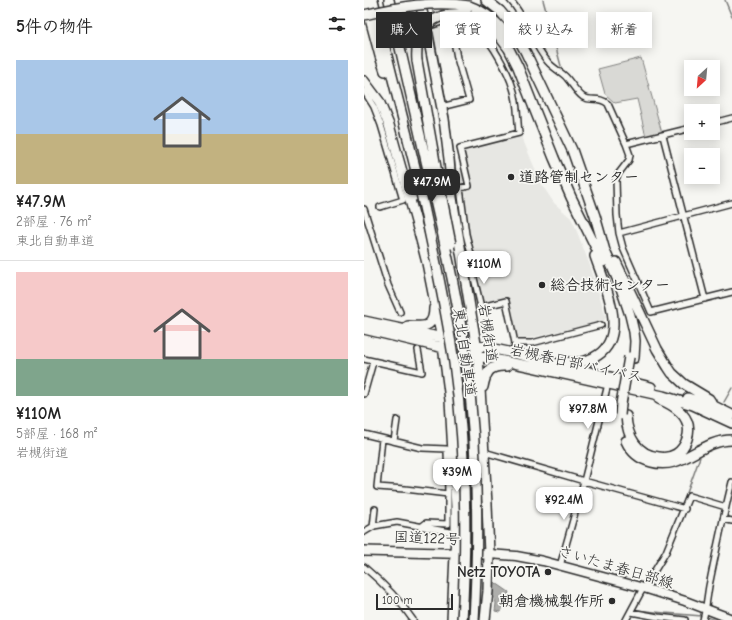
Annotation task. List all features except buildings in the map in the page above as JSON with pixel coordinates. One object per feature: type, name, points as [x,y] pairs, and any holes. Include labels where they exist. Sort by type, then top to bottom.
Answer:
[{"type":"highway","points":[[365,0],[380,56],[403,122]]},
{"type":"highway","name":"東北自動車道","points":[[373,0],[428,223],[454,364],[461,429],[464,482],[465,543],[462,620]]},
{"type":"highway","name":"東北自動車道","points":[[389,0],[433,174],[466,360],[474,430],[477,492],[477,569],[474,620]]},
{"type":"highway","points":[[364,9],[403,0]]},
{"type":"highway","name":"岩槻街道","points":[[419,0],[422,12]]},
{"type":"highway","points":[[486,0],[504,16]]},
{"type":"highway","points":[[364,15],[412,4],[435,2],[470,2],[486,8],[494,13],[504,23]]},
{"type":"highway","points":[[470,2],[484,12],[502,29],[514,46],[530,86],[536,113]]},
{"type":"highway","points":[[433,174],[417,61],[417,44],[424,29],[432,21],[441,16],[451,14],[471,15],[483,20],[497,33],[509,49],[518,67],[554,158],[600,255],[621,304],[632,358]]},
{"type":"highway","name":"岩槻街道","points":[[430,48],[449,159],[456,189],[457,236],[478,356],[489,554],[485,620]]},
{"type":"highway","points":[[523,48],[572,150],[595,216],[605,251],[620,285],[630,315],[634,336],[632,358],[621,404],[623,415],[633,443],[650,456],[660,458],[672,456],[680,451],[687,441],[689,431],[686,420],[680,412],[667,403],[657,399],[610,384]]},
{"type":"highway","points":[[364,81],[379,101],[391,132],[427,263],[444,348],[453,438],[456,533],[452,620]]},
{"type":"highway","points":[[595,216],[641,317],[662,358],[672,373],[693,390],[709,399],[716,407]]},
{"type":"highway","points":[[515,353],[528,353],[562,361],[584,362],[599,355],[608,345],[611,339],[613,324],[611,305],[584,222]]},
{"type":"highway","points":[[374,324],[421,327],[431,321],[434,316],[434,307],[427,263]]},
{"type":"highway","name":"岩槻春日部バイパス","points":[[364,321],[515,353],[657,388],[716,407],[732,415]]},
{"type":"highway","name":"岩槻春日部バイパス","points":[[364,329],[478,356],[675,399],[714,414],[732,423]]},
{"type":"highway","points":[[427,344],[437,351],[443,358],[446,368]]},
{"type":"highway","points":[[481,400],[486,374],[493,367],[499,365],[512,366],[539,371],[556,372]]},
{"type":"highway","points":[[623,415],[622,432],[628,446],[639,457],[654,463],[668,464],[677,462],[710,444],[723,440],[732,440]]},
{"type":"highway","name":"国道122号","points":[[364,551],[489,554]]},
{"type":"main road","name":"さいたま春日部線","points":[[489,554],[504,554],[543,561],[644,588],[685,601],[704,616],[732,619]]},
{"type":"street","points":[[448,12],[454,0]]},
{"type":"street","points":[[510,0],[522,15],[541,53],[548,62],[564,75],[582,96],[587,99],[604,100],[608,104],[630,155],[629,160],[618,173],[616,179],[619,233],[623,248],[651,312],[732,292]]},
{"type":"street","points":[[441,107],[469,100],[455,48]]},
{"type":"street","points":[[410,199],[469,186],[460,148],[519,133],[513,87],[494,48]]},
{"type":"street","points":[[364,91],[374,107],[381,125],[403,200],[380,207]]},
{"type":"street","points":[[720,121],[732,118]]},
{"type":"street","points":[[626,144],[684,130]]},
{"type":"street","points":[[663,136],[705,299]]},
{"type":"street","points":[[456,189],[471,254],[474,278],[481,307],[506,302],[515,343],[515,353]]},
{"type":"street","points":[[619,233],[732,203]]},
{"type":"street","points":[[364,209],[388,285],[400,312]]},
{"type":"street","points":[[515,343],[532,343],[602,325]]},
{"type":"street","points":[[364,359],[422,372],[418,350]]},
{"type":"street","points":[[364,394],[373,362]]},
{"type":"street","points":[[560,566],[610,384]]},
{"type":"street","points":[[394,441],[397,420]]},
{"type":"street","points":[[364,434],[422,448],[446,449],[448,524],[426,523],[421,527]]},
{"type":"street","points":[[382,439],[377,487],[448,494]]},
{"type":"street","points":[[484,452],[685,508]]},
{"type":"street","points":[[704,616],[732,482]]},
{"type":"street","points":[[626,620],[666,552],[689,496],[726,507]]},
{"type":"street","points":[[373,527],[375,509]]},
{"type":"street","points":[[723,520],[732,521]]},
{"type":"street","points":[[364,532],[380,524],[397,522],[456,533]]},
{"type":"street","points":[[364,567],[380,580],[404,607],[413,620]]},
{"type":"street","points":[[631,612],[657,619],[685,620]]},
{"type":"shaded area","points":[[641,58],[662,133],[646,137],[637,99],[615,103],[605,94],[598,69]]},
{"type":"shaded area","points":[[521,135],[540,181],[554,203],[571,218],[574,224],[591,268],[606,317],[604,321],[517,341],[507,298],[486,303],[481,301],[463,193],[464,190],[472,188],[463,153],[465,150]]},
{"type":"shaded area","points":[[493,581],[509,592],[501,612],[495,611],[496,603],[493,595]]},
{"type":"waterway","points":[[543,0],[561,66]]},
{"type":"waterway","points":[[725,0],[732,17]]},
{"type":"waterway","points":[[432,7],[434,17]]},
{"type":"waterway","points":[[433,32],[449,117],[457,182]]},
{"type":"waterway","points":[[724,402],[732,388]]},
{"type":"waterway","points":[[683,504],[700,457]]},
{"type":"waterway","points":[[636,610],[702,616]]},
{"type":"waterway","points":[[706,617],[716,620]]},
{"type":"place","name":"道路管制センター","points":[[511,177]]},
{"type":"place","name":"総合技術センター","points":[[542,285]]},
{"type":"place","name":"Netz TOYOTA","points":[[548,572]]},
{"type":"place","name":"朝倉機械製作所","points":[[612,601]]}]
